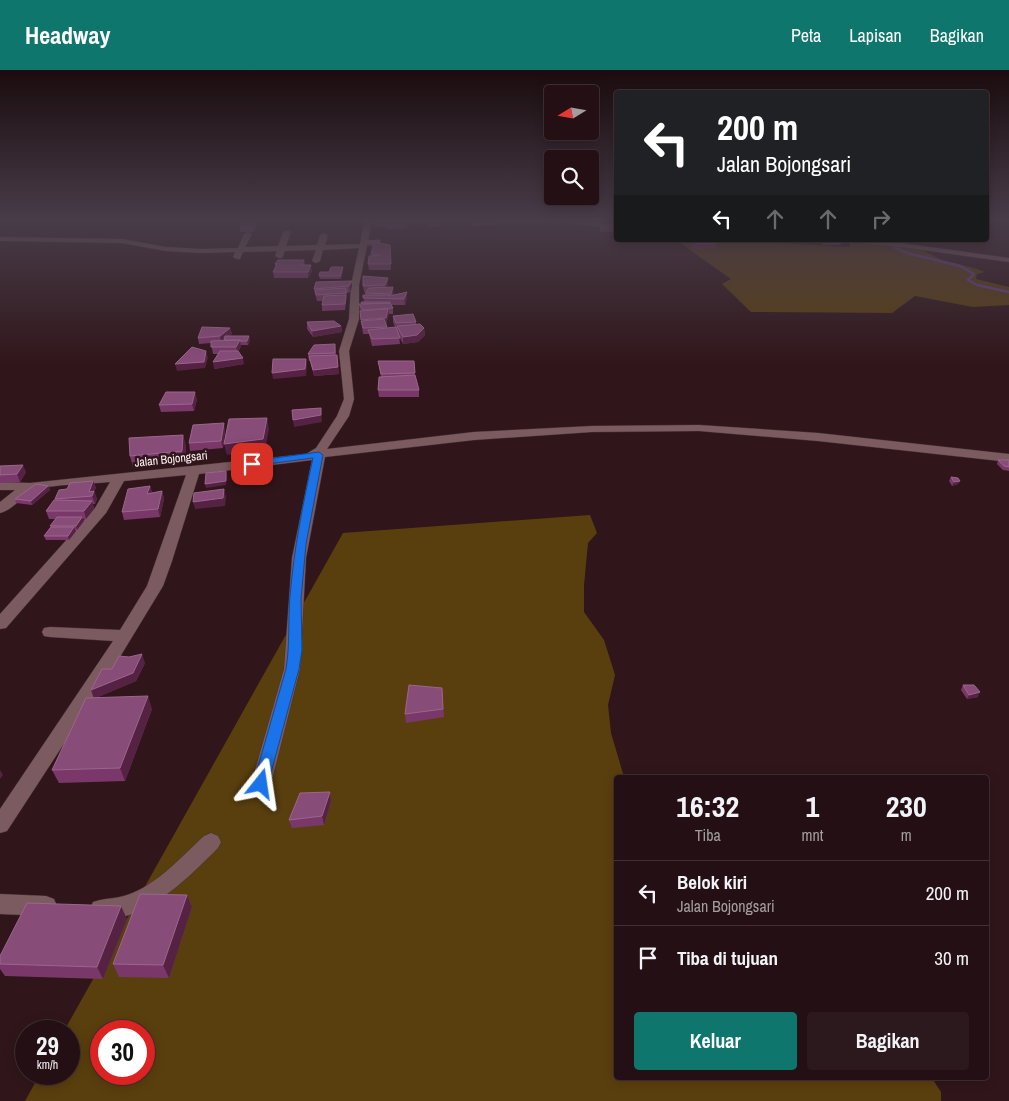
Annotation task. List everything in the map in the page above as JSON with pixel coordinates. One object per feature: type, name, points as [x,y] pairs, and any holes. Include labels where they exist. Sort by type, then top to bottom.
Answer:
[{"type":"street","points":[[261,784],[296,650],[295,599],[300,544],[317,454],[343,416],[349,399],[344,350],[354,319],[354,296],[358,269]]},
{"type":"street","name":"Jalan Bojongsari","points":[[0,509],[30,487],[45,484],[194,470],[484,435],[592,429],[699,428],[741,430],[1009,458]]},
{"type":"street","points":[[0,825],[155,586],[166,561],[194,470]]},
{"type":"street","points":[[0,624],[101,510],[119,478]]},
{"type":"street","points":[[0,486],[30,487]]},
{"type":"street","points":[[50,632],[124,636]]},
{"type":"street","points":[[0,904],[110,909],[126,907],[147,897],[167,883],[211,842]]},
{"type":"shaded area","points":[[717,269],[977,269],[985,272],[977,274],[976,279],[1009,287],[1009,305],[973,307],[915,296],[892,313],[751,312],[722,284],[731,279]]},
{"type":"shaded area","points":[[590,515],[597,533],[588,543],[584,585],[584,612],[604,640],[615,675],[608,705],[611,733],[623,775],[614,775],[614,1080],[933,1080],[941,1092],[941,1101],[25,1101],[34,1085],[80,1085],[80,1020],[70,1020],[343,533]]},
{"type":"building","points":[[274,269],[309,269],[308,272],[273,272]]},
{"type":"building","points":[[330,269],[342,269],[340,276],[319,276],[320,272],[329,272]]},
{"type":"building","points":[[363,276],[388,278],[385,285],[363,286]]},
{"type":"building","points":[[352,281],[349,286],[314,289],[316,282]]},
{"type":"building","points":[[393,287],[391,294],[365,293],[369,288]]},
{"type":"building","points":[[346,288],[346,293],[316,295],[315,290]]},
{"type":"building","points":[[407,292],[404,299],[363,298],[363,295],[394,295]]},
{"type":"building","points":[[346,295],[345,304],[322,305],[324,296]]},
{"type":"building","points":[[361,302],[390,302],[390,303],[362,304]]},
{"type":"building","points":[[390,303],[393,308],[363,310],[359,304]]},
{"type":"building","points":[[388,309],[386,318],[361,320],[360,311]]},
{"type":"building","points":[[413,314],[416,322],[396,323],[393,316]]},
{"type":"building","points":[[384,319],[387,327],[363,328],[361,321]]},
{"type":"building","points":[[334,321],[341,326],[312,331],[307,322]]},
{"type":"building","points":[[420,324],[424,328],[417,335],[403,337],[397,326]]},
{"type":"building","points":[[202,327],[230,328],[220,336],[198,338]]},
{"type":"building","points":[[396,327],[400,338],[372,339],[368,330]]},
{"type":"building","points":[[225,336],[249,336],[247,341],[240,341],[224,340]]},
{"type":"building","points":[[240,340],[236,347],[211,347],[211,341]]},
{"type":"building","points":[[335,344],[335,353],[308,354],[314,345]]},
{"type":"building","points":[[192,347],[206,351],[204,362],[175,364]]},
{"type":"building","points":[[220,351],[238,351],[243,358],[213,362]]},
{"type":"building","points":[[337,355],[338,367],[313,370],[309,356]]},
{"type":"building","points":[[273,359],[306,359],[305,369],[272,373]]},
{"type":"building","points":[[378,361],[414,361],[415,373],[381,374]]},
{"type":"building","points":[[415,375],[419,390],[378,390],[379,377]]},
{"type":"building","points":[[166,392],[195,392],[192,404],[159,405]]},
{"type":"building","points":[[321,408],[321,415],[293,420],[292,410]]},
{"type":"building","points":[[267,418],[263,439],[224,444],[229,419]]},
{"type":"building","points":[[224,423],[221,441],[189,443],[193,425]]},
{"type":"building","points":[[183,435],[182,451],[130,456],[129,438]]},
{"type":"building","points":[[998,460],[1009,460],[1009,467],[1004,466]]},
{"type":"building","points":[[23,465],[17,474],[0,475],[0,466]]},
{"type":"building","points":[[226,471],[226,481],[205,484],[206,473]]},
{"type":"building","points":[[951,477],[958,478],[960,481],[954,482]]},
{"type":"building","points":[[93,481],[89,492],[94,491],[92,496],[55,499],[59,490],[67,489],[70,483]]},
{"type":"building","points":[[36,484],[48,486],[31,501],[15,499]]},
{"type":"building","points":[[150,486],[147,494],[162,491],[158,509],[122,512],[128,489]]},
{"type":"building","points":[[224,489],[223,498],[193,502],[194,493]]},
{"type":"building","points":[[54,500],[92,501],[84,511],[46,511]]},
{"type":"building","points":[[57,517],[82,517],[76,526],[50,526]]},
{"type":"building","points":[[51,527],[74,527],[68,536],[44,536]]},
{"type":"building","points":[[142,654],[133,673],[91,690],[102,669],[112,669],[119,656],[129,657]]},
{"type":"building","points":[[409,685],[442,688],[443,709],[405,714]]},
{"type":"building","points":[[963,685],[974,685],[980,692],[969,695]]},
{"type":"building","points":[[148,696],[120,768],[52,770],[86,698]]},
{"type":"building","points":[[330,792],[322,816],[289,820],[300,793]]},
{"type":"building","points":[[140,894],[187,895],[163,965],[113,964]]},
{"type":"building","points":[[27,903],[121,906],[97,967],[0,964],[0,956]]},
{"type":"waterway","points":[[965,269],[974,274],[968,280],[977,285],[1009,292]]},
{"type":"route","points":[[252,464],[319,455],[300,544],[295,599],[296,650],[261,784]]}]
